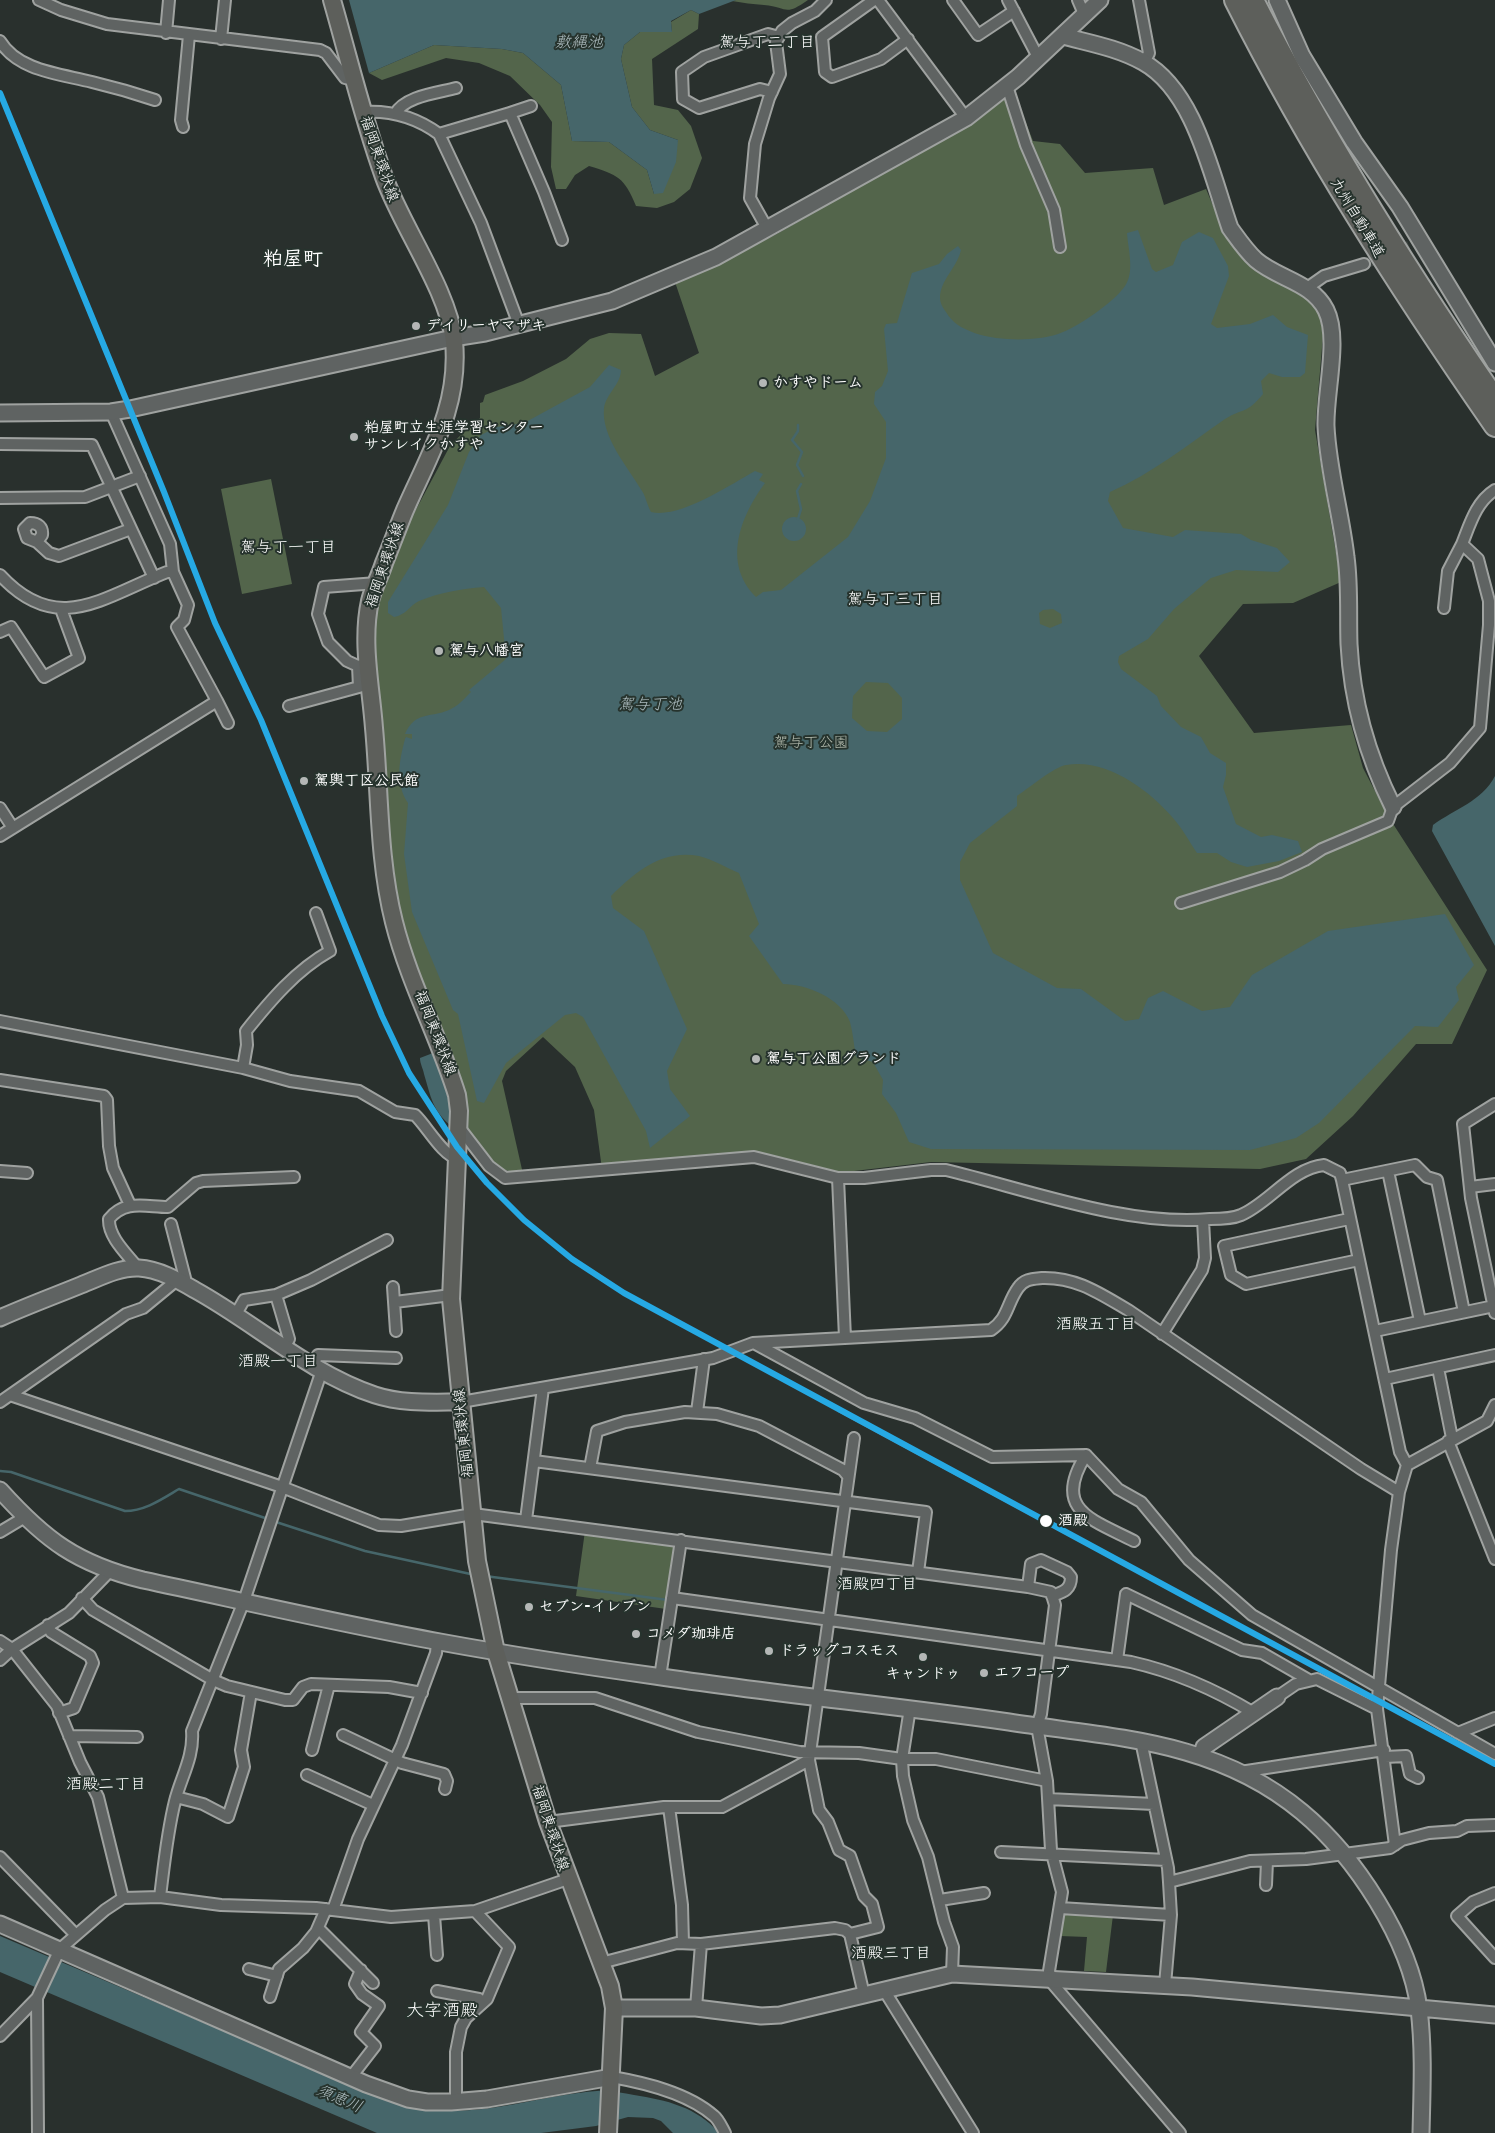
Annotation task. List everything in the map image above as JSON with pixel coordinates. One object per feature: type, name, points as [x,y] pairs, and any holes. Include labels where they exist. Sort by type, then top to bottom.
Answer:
[{"type":"highway","name":"九州自動車道","points":[[1235,0],[1287,98],[1366,232],[1495,426]]},
{"type":"highway","name":"九州自動車道","points":[[1253,0],[1277,48],[1401,258],[1495,399]]},
{"type":"main road","name":"福岡東環状線","points":[[332,0],[362,112],[384,178],[403,223],[432,278],[446,311],[454,338],[455,372],[443,428],[404,511],[371,599],[363,664],[388,892],[395,924],[410,969],[447,1062],[457,1096],[458,1127],[451,1295],[477,1562],[496,1652],[548,1822],[610,1986],[614,2008],[612,2082],[608,2129]]},
{"type":"street","points":[[40,0],[61,10],[107,24],[320,50],[326,53],[344,78],[354,80]]},
{"type":"street","points":[[166,32],[169,0]]},
{"type":"street","points":[[221,39],[225,0]]},
{"type":"street","points":[[768,230],[750,198],[755,144],[780,74],[776,42],[792,23],[816,11],[826,0]]},
{"type":"street","points":[[874,0],[822,37],[825,72],[832,77],[881,59],[908,39]]},
{"type":"street","points":[[878,0],[966,118]]},
{"type":"street","points":[[953,0],[978,35],[1014,11]]},
{"type":"street","points":[[1008,0],[1038,59]]},
{"type":"street","points":[[0,413],[111,412],[454,338],[519,326],[604,304],[639,291],[716,257],[768,230],[966,118],[1007,86],[1062,36],[1081,7],[1100,0]]},
{"type":"street","points":[[1139,0],[1149,53],[1144,63]]},
{"type":"street","points":[[1282,2],[1302,56],[1354,142],[1400,207],[1415,242],[1495,363]]},
{"type":"street","points":[[772,92],[760,89],[699,108],[683,99],[682,72],[704,57],[768,34],[779,37]]},
{"type":"street","points":[[183,127],[181,120],[189,35]]},
{"type":"street","points":[[1062,36],[1123,52],[1144,63],[1167,81],[1183,101],[1195,128],[1230,228],[1256,260],[1307,288],[1320,300],[1331,322],[1332,336],[1326,424],[1346,556],[1349,643],[1357,711],[1376,772],[1393,807]]},
{"type":"street","points":[[0,41],[10,53],[47,73],[122,89],[155,100]]},
{"type":"street","points":[[1007,86],[1026,145],[1054,210],[1060,247]]},
{"type":"street","points":[[395,114],[399,107],[410,101],[456,88]]},
{"type":"street","points":[[439,134],[531,106]]},
{"type":"street","points":[[362,112],[383,111],[395,114],[427,125],[439,134],[481,223],[519,326]]},
{"type":"street","points":[[510,113],[544,192],[562,240]]},
{"type":"street","points":[[1307,288],[1324,276],[1364,264]]},
{"type":"street","points":[[111,412],[170,544],[173,572],[188,605],[184,620],[177,627],[228,723]]},
{"type":"street","points":[[0,444],[92,445],[154,578]]},
{"type":"street","points":[[0,498],[68,498],[85,496],[112,488],[140,476]]},
{"type":"street","points":[[1444,608],[1448,571],[1477,509],[1487,496],[1495,490]]},
{"type":"street","points":[[37,542],[50,553],[63,556],[131,529]]},
{"type":"street","points":[[1181,903],[1280,872],[1322,849],[1388,821],[1393,807],[1450,763],[1480,728],[1489,625],[1489,601],[1478,559],[1462,544]]},
{"type":"street","points":[[0,575],[33,602],[61,609],[85,606],[173,572]]},
{"type":"street","points":[[290,706],[359,687],[363,664],[347,661],[328,642],[318,614],[324,587],[377,583]]},
{"type":"street","points":[[0,632],[11,627],[44,677],[79,658],[61,609]]},
{"type":"street","points":[[0,836],[217,700]]},
{"type":"street","points":[[0,808],[13,828]]},
{"type":"street","points":[[242,1068],[246,1045],[246,1031],[285,986],[305,971],[310,962],[330,951],[316,913]]},
{"type":"street","points":[[0,1021],[242,1068],[290,1081],[359,1090],[395,1112],[415,1115],[452,1158],[456,1158]]},
{"type":"street","points":[[0,1080],[104,1096],[107,1100],[109,1146],[113,1168],[130,1205]]},
{"type":"street","points":[[1375,1331],[1464,1312],[1494,1310],[1470,1188],[1462,1124],[1495,1104]]},
{"type":"street","points":[[458,1127],[489,1166],[505,1178],[754,1156],[838,1178],[864,1178],[946,1170],[1114,1212],[1158,1219],[1203,1220],[1241,1215],[1314,1166],[1324,1164],[1340,1173],[1342,1180],[1400,1452],[1407,1465]]},
{"type":"street","points":[[1342,1180],[1415,1165],[1427,1177],[1437,1180],[1464,1312]]},
{"type":"street","points":[[0,1171],[27,1173]]},
{"type":"street","points":[[1388,1171],[1420,1321]]},
{"type":"street","points":[[138,1268],[113,1235],[109,1226],[109,1219],[122,1208],[130,1205],[168,1207],[196,1183],[203,1181],[294,1177]]},
{"type":"street","points":[[838,1178],[845,1338]]},
{"type":"street","points":[[1470,1188],[1495,1184]]},
{"type":"street","points":[[1349,1219],[1224,1246],[1226,1256],[1231,1275],[1246,1284],[1359,1260]]},
{"type":"street","points":[[1162,1334],[1202,1270],[1205,1258],[1203,1220]]},
{"type":"street","points":[[0,1402],[126,1314],[143,1308],[184,1278],[171,1224]]},
{"type":"street","points":[[236,1314],[244,1300],[276,1295],[311,1280],[387,1240]]},
{"type":"street","points":[[0,1318],[111,1273],[138,1268],[149,1269],[180,1281],[236,1314],[318,1367],[351,1385],[383,1397],[420,1402],[461,1402],[704,1359],[727,1354],[753,1343],[991,1330],[1000,1324],[1022,1283],[1029,1279],[1052,1278],[1071,1280],[1089,1286],[1361,1469],[1399,1492]]},
{"type":"street","points":[[393,1287],[396,1331]]},
{"type":"street","points":[[276,1295],[289,1339],[286,1346]]},
{"type":"street","points":[[395,1302],[451,1295]]},
{"type":"street","points":[[753,1343],[864,1403],[915,1418],[992,1457],[1086,1455],[1118,1489],[1141,1502],[1189,1560],[1252,1615],[1381,1687],[1495,1754]]},
{"type":"street","points":[[160,1897],[167,1842],[176,1797],[187,1767],[192,1745],[192,1730],[244,1601],[282,1487],[318,1367],[318,1356],[396,1358]]},
{"type":"street","points":[[1384,1379],[1495,1356]]},
{"type":"street","points":[[697,1412],[704,1359]]},
{"type":"street","points":[[1438,1368],[1450,1440],[1495,1559]]},
{"type":"street","points":[[526,1520],[543,1388]]},
{"type":"street","points":[[10,1395],[282,1487],[379,1524],[401,1526],[473,1514],[1045,1590],[1052,1596],[1055,1605],[1041,1714],[1037,1726],[1047,1781],[1052,1853],[1062,1892],[1049,1971],[1052,1983],[1117,2062],[1180,2133]]},
{"type":"street","points":[[1395,1845],[1377,1709],[1381,1687],[1387,1591],[1399,1492],[1407,1465],[1487,1421],[1495,1405]]},
{"type":"street","points":[[590,1468],[595,1435],[602,1428],[651,1418],[697,1412],[717,1414],[759,1426],[843,1470],[848,1476]]},
{"type":"street","points":[[850,1934],[878,1927],[872,1904],[864,1896],[850,1856],[839,1850],[828,1822],[819,1810],[810,1756],[854,1438]]},
{"type":"street","points":[[1086,1455],[1081,1463],[1073,1492],[1074,1504],[1086,1518],[1134,1541]]},
{"type":"street","points":[[534,1461],[926,1512],[918,1572]]},
{"type":"street","points":[[0,1490],[25,1517],[64,1548],[109,1572],[437,1642],[496,1652],[660,1677],[910,1708],[1141,1741],[1202,1755],[1239,1772],[1267,1788],[1302,1812],[1343,1854],[1369,1886],[1401,1949],[1419,2007],[1423,2055],[1421,2133]]},
{"type":"street","points":[[0,1532],[25,1517]]},
{"type":"street","points":[[660,1677],[680,1540]]},
{"type":"street","points":[[1028,1587],[1034,1561],[1041,1560],[1067,1572],[1071,1577],[1069,1588],[1052,1596]]},
{"type":"street","points":[[0,1660],[12,1649],[68,1613],[109,1572]]},
{"type":"street","points":[[1117,1660],[1126,1594],[1242,1650],[1262,1653],[1309,1680]]},
{"type":"street","points":[[82,1598],[93,1610],[213,1680],[251,1692],[293,1700],[303,1687],[311,1684],[389,1687],[422,1693]]},
{"type":"street","points":[[672,1598],[1117,1660],[1163,1669],[1191,1679],[1254,1713]]},
{"type":"street","points":[[48,1626],[51,1632],[90,1656],[93,1663],[74,1708],[59,1713]]},
{"type":"street","points":[[0,1641],[12,1649],[57,1706],[98,1797],[123,1898]]},
{"type":"street","points":[[270,1997],[276,1976],[282,1964],[303,1948],[329,1910],[422,1693],[436,1653],[437,1642]]},
{"type":"street","points":[[1202,1755],[1204,1747],[1296,1684],[1309,1680],[1317,1679],[1377,1709]]},
{"type":"street","points":[[312,1750],[329,1685]]},
{"type":"street","points":[[176,1797],[203,1804],[228,1817],[244,1767],[241,1750],[251,1692]]},
{"type":"street","points":[[510,1698],[595,1698],[698,1732],[800,1752],[810,1756],[858,1753],[902,1759],[936,1759],[1047,1781]]},
{"type":"street","points":[[910,1708],[902,1759],[903,1776],[914,1820],[928,1857],[944,1922],[953,1947],[952,1974]]},
{"type":"street","points":[[1458,1733],[1495,1718]]},
{"type":"street","points":[[343,1735],[394,1760],[444,1774],[447,1781],[444,1789]]},
{"type":"street","points":[[69,1736],[137,1737]]},
{"type":"street","points":[[1141,1741],[1169,1882],[1170,1915],[1165,1985]]},
{"type":"street","points":[[1239,1772],[1384,1754],[1406,1756],[1410,1774],[1418,1778]]},
{"type":"street","points":[[548,1822],[669,1807],[722,1807],[810,1756]]},
{"type":"street","points":[[307,1775],[373,1805]]},
{"type":"street","points":[[1048,1799],[1154,1804]]},
{"type":"street","points":[[669,1807],[682,1905],[684,1943]]},
{"type":"street","points":[[1169,1882],[1250,1861],[1343,1854],[1395,1845],[1402,1840],[1429,1833],[1457,1831],[1467,1826],[1495,1825]]},
{"type":"street","points":[[1001,1852],[1166,1860]]},
{"type":"street","points":[[0,1857],[75,1934]]},
{"type":"street","points":[[1266,1885],[1267,1861]]},
{"type":"street","points":[[0,2036],[39,1994],[58,1953],[75,1934],[123,1898],[160,1897],[221,1905],[329,1910],[391,1917],[475,1911],[568,1879]]},
{"type":"street","points":[[940,1900],[984,1893]]},
{"type":"street","points":[[1495,1893],[1474,1902],[1457,1916],[1495,1958]]},
{"type":"street","points":[[1060,1908],[1170,1915]]},
{"type":"street","points":[[456,2102],[458,2040],[466,2018],[487,1999],[509,1947],[475,1911]]},
{"type":"street","points":[[434,1915],[436,1955]]},
{"type":"street","points":[[0,1924],[58,1953],[351,2077],[408,2099],[427,2102],[456,2102],[612,2082],[657,2088],[686,2098],[715,2117],[725,2133]]},
{"type":"street","points":[[318,1928],[373,1983]]},
{"type":"street","points":[[602,1963],[684,1943],[701,1944],[764,1938],[770,1935],[778,1936],[824,1928],[845,1930],[850,1934],[864,1995]]},
{"type":"street","points":[[696,2008],[701,1944]]},
{"type":"street","points":[[249,1969],[276,1976]]},
{"type":"street","points":[[351,2077],[375,2046],[361,2032],[378,2006],[362,1994],[355,1984],[361,1970]]},
{"type":"street","points":[[614,2008],[696,2008],[761,2016],[780,2015],[952,1974],[1165,1985],[1495,2015]]},
{"type":"street","points":[[884,1990],[973,2133]]},
{"type":"street","points":[[438,1992],[479,1999],[483,2002]]},
{"type":"street","points":[[38,2133],[39,1994]]},
{"type":"green space","points":[[808,0],[790,10],[786,10],[772,6],[732,1]]},
{"type":"green space","points":[[691,10],[699,14],[698,29],[652,59],[654,105],[678,110],[691,126],[702,158],[690,189],[674,202],[657,208],[636,206],[628,189],[619,178],[589,166],[575,175],[566,189],[556,189],[551,167],[552,122],[540,105],[510,76],[479,63],[446,58],[382,80],[369,73],[434,45],[502,49],[523,53],[561,85],[572,141],[609,142],[647,170],[654,194],[678,140],[650,130],[632,107],[621,59],[624,45],[640,32],[672,32],[671,22]]},
{"type":"green space","name":"駕与丁公園","points":[[1014,92],[1033,141],[1060,144],[1085,173],[1153,168],[1164,205],[1206,189],[1225,234],[1254,266],[1319,307],[1324,324],[1315,430],[1341,582],[1293,603],[1243,604],[1199,656],[1254,733],[1351,725],[1363,768],[1388,816],[1487,970],[1452,1044],[1416,1044],[1353,1116],[1306,1159],[1260,1169],[931,1162],[837,1173],[755,1154],[602,1169],[594,1110],[575,1067],[543,1037],[506,1071],[502,1081],[523,1174],[500,1169],[464,1125],[453,1063],[403,932],[388,843],[372,655],[375,603],[387,564],[451,444],[480,418],[480,403],[483,402],[485,395],[523,381],[566,359],[590,339],[609,333],[641,334],[655,376],[699,353],[675,282],[775,235],[944,138]]},
{"type":"green space","points":[[271,479],[292,584],[242,594],[221,489]]},
{"type":"green space","points":[[585,1531],[675,1543],[666,1609],[576,1596]]},
{"type":"green space","points":[[1063,1914],[1113,1915],[1106,1972],[1084,1971],[1087,1937],[1060,1936]]},
{"type":"water","name":"敷縄池","points":[[349,0],[736,0],[699,14],[691,10],[671,21],[672,32],[640,32],[624,45],[621,59],[632,107],[650,130],[678,140],[676,162],[663,193],[654,194],[647,170],[609,142],[572,141],[561,85],[523,53],[502,49],[434,45],[369,73]]},
{"type":"water","name":"駕与丁池","points":[[1138,230],[1152,269],[1156,272],[1173,265],[1182,242],[1199,232],[1213,238],[1228,266],[1229,276],[1211,324],[1217,328],[1250,324],[1273,315],[1287,327],[1308,335],[1305,373],[1300,377],[1282,377],[1269,373],[1261,381],[1263,394],[1253,405],[1225,419],[1155,468],[1110,492],[1108,501],[1123,528],[1173,537],[1185,530],[1241,534],[1251,540],[1277,548],[1290,562],[1278,572],[1236,570],[1211,578],[1174,609],[1148,639],[1119,656],[1118,662],[1121,669],[1157,696],[1161,706],[1181,727],[1201,737],[1210,753],[1226,763],[1223,787],[1236,824],[1261,837],[1272,835],[1298,841],[1302,852],[1279,861],[1247,867],[1231,862],[1217,853],[1197,853],[1173,818],[1139,787],[1111,771],[1096,766],[1066,765],[1048,774],[1017,796],[1017,806],[970,843],[960,862],[960,880],[993,953],[1057,988],[1081,989],[1125,1021],[1139,1019],[1148,998],[1163,991],[1202,1011],[1230,1007],[1252,975],[1328,931],[1445,914],[1474,965],[1456,987],[1459,1000],[1438,1027],[1415,1026],[1319,1123],[1296,1138],[1250,1150],[931,1149],[909,1142],[896,1113],[882,1094],[883,1080],[873,1062],[856,1057],[850,1022],[845,1013],[831,999],[822,994],[802,987],[783,984],[749,936],[759,924],[739,873],[699,856],[673,856],[650,864],[611,896],[613,908],[644,931],[687,1029],[667,1071],[670,1089],[690,1116],[650,1148],[646,1131],[583,1017],[576,1013],[565,1015],[506,1063],[484,1103],[477,1101],[458,1014],[453,1010],[412,912],[404,854],[408,803],[401,788],[399,772],[405,739],[406,737],[412,739],[412,734],[405,734],[413,722],[424,716],[449,710],[461,702],[471,692],[469,690],[506,659],[501,608],[484,587],[435,595],[419,601],[402,614],[394,617],[388,613],[388,602],[448,505],[469,452],[481,435],[497,427],[524,423],[590,387],[609,365],[621,370],[619,380],[605,403],[604,419],[611,441],[643,493],[651,512],[676,511],[718,492],[755,471],[763,474],[759,480],[765,483],[748,510],[742,525],[737,555],[740,570],[746,584],[756,597],[763,592],[781,590],[848,537],[870,501],[886,458],[886,422],[874,404],[875,392],[882,386],[888,371],[884,329],[886,324],[897,323],[912,273],[939,264],[947,254],[958,246],[961,250],[959,256],[943,285],[940,298],[943,307],[954,322],[966,330],[997,338],[1030,339],[1045,337],[1066,331],[1085,320],[1104,307],[1125,286],[1130,274],[1127,233]],"holes":[[[1053,609],[1061,614],[1062,623],[1050,628],[1040,624],[1039,613],[1043,610]],[[866,682],[888,683],[902,698],[902,719],[887,732],[867,731],[852,718],[853,696]]]},
{"type":"water","points":[[794,517],[803,520],[806,529],[803,538],[794,541],[785,538],[782,529],[785,520]]},
{"type":"water","points":[[1495,776],[1495,946],[1432,831],[1433,825],[1483,792]]},
{"type":"water","points":[[433,1053],[447,1091],[452,1127],[440,1115],[433,1103],[420,1062],[420,1058]]},
{"type":"water","name":"須恵川","points":[[0,1936],[390,2102],[431,2110],[465,2111],[578,2093],[611,2091],[658,2099],[680,2106],[701,2117],[719,2133],[673,2133],[661,2121],[653,2118],[628,2117],[596,2126],[541,2133],[377,2133],[0,1972]]},
{"type":"waterway","points":[[798,425],[798,431],[792,440],[802,452],[797,465],[803,476]]},
{"type":"waterway","points":[[798,519],[801,509],[797,491],[801,484]]},
{"type":"waterway","points":[[0,1471],[11,1472],[125,1511],[146,1507],[179,1489],[268,1519]]},
{"type":"waterway","points":[[273,1521],[365,1551],[475,1575]]},
{"type":"waterway","points":[[485,1576],[668,1600]]},
{"type":"tunnel","points":[[1364,264],[1409,246]]},
{"type":"railway","points":[[839,1410],[1262,1638]]},
{"type":"transit line","points":[[0,93],[164,492],[215,623],[261,720],[382,1016],[409,1073],[457,1147],[487,1183],[524,1220],[572,1259],[624,1293],[1495,1764]]},
{"type":"place","name":"デイリーヤマザキ","points":[[416,326]]},
{"type":"place","name":"かすやドーム","points":[[763,383]]},
{"type":"place","name":"粕屋町立生涯学習センター サンレイクかすや","points":[[354,437]]},
{"type":"place","name":"駕与八幡宮","points":[[439,651]]},
{"type":"place","name":"駕輿丁区公民館","points":[[304,781]]},
{"type":"place","name":"駕与丁公園グランド","points":[[756,1059]]},
{"type":"place","name":"酒殿","points":[[1046,1521]]},
{"type":"place","name":"セブン-イレブン","points":[[529,1607]]},
{"type":"place","name":"コメダ珈琲店","points":[[636,1634]]},
{"type":"place","name":"ドラッグコスモス","points":[[769,1651]]},
{"type":"place","name":"キャンドゥ","points":[[923,1657]]},
{"type":"place","name":"エフコープ","points":[[984,1673]]},
{"type":"district","name":"駕与丁二丁目","points":[[767,43]]},
{"type":"district","name":"粕屋町","points":[[293,259]]},
{"type":"district","name":"駕与丁一丁目","points":[[288,548]]},
{"type":"district","name":"駕与丁三丁目","points":[[895,600]]},
{"type":"district","name":"酒殿五丁目","points":[[1096,1325]]},
{"type":"district","name":"酒殿一丁目","points":[[278,1362]]},
{"type":"district","name":"酒殿四丁目","points":[[877,1585]]},
{"type":"district","name":"酒殿二丁目","points":[[106,1785]]},
{"type":"district","name":"酒殿三丁目","points":[[891,1954]]},
{"type":"district","name":"大字酒殿","points":[[442,2011]]}]
